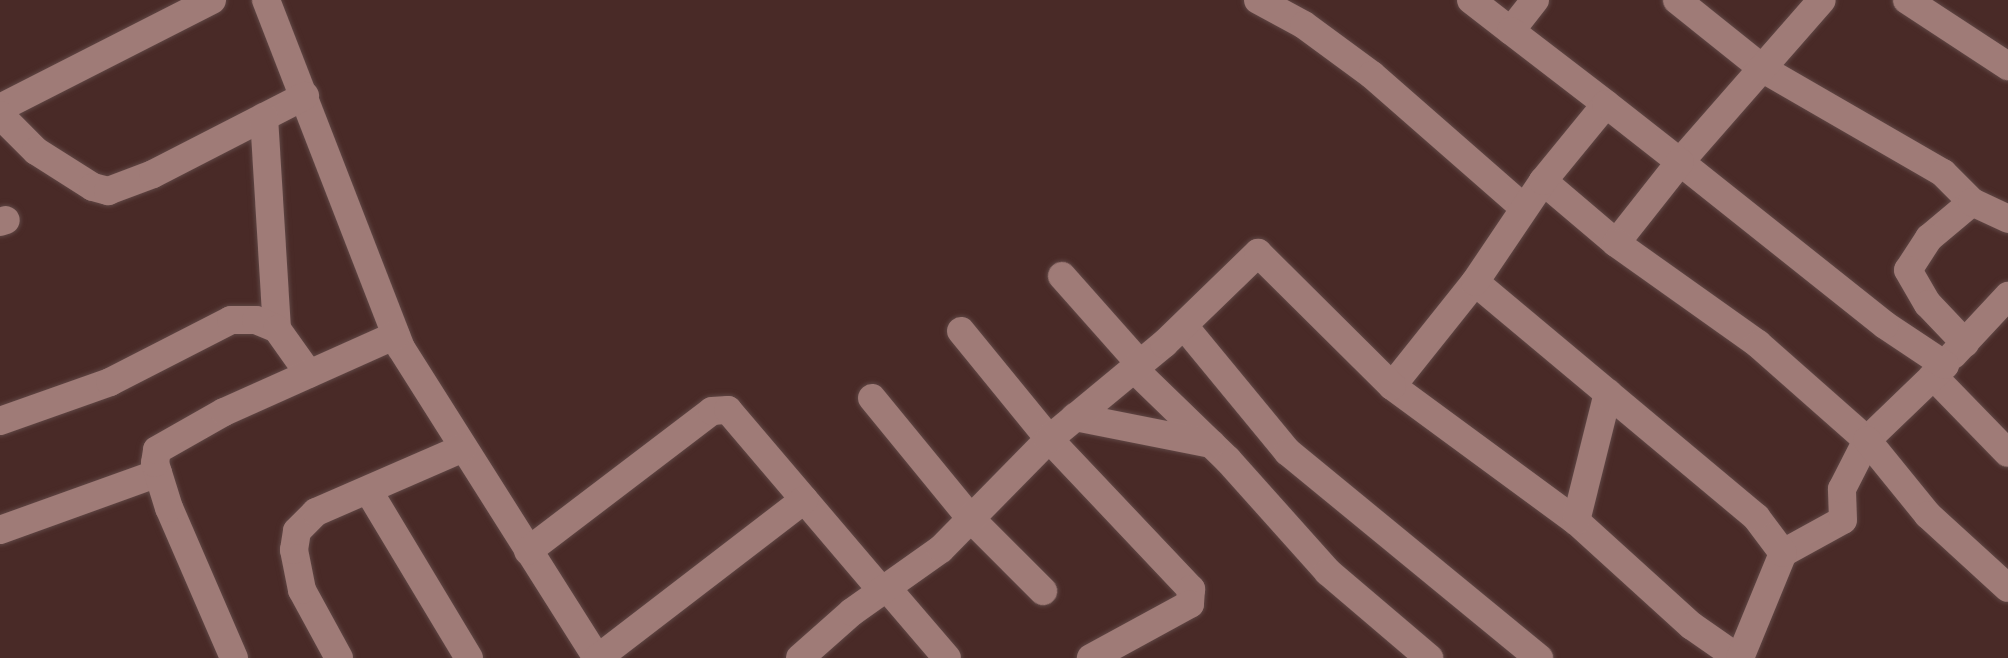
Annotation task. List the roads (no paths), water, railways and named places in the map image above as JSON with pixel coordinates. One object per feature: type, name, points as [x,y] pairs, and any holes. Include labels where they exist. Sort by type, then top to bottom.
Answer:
[{"type":"street","points":[[0,108],[212,0]]},
{"type":"street","points":[[266,0],[396,335],[463,448],[598,658],[804,500]]},
{"type":"street","points":[[1258,0],[1304,25],[1372,75],[1524,208]]},
{"type":"street","points":[[1471,0],[1681,162],[1939,370],[2008,453]]},
{"type":"street","points":[[1511,31],[1535,0]]},
{"type":"street","points":[[1677,0],[1763,69],[1943,173],[1972,202],[2008,219]]},
{"type":"street","points":[[1616,243],[1681,162],[1822,0]]},
{"type":"street","points":[[1907,0],[2008,66]]},
{"type":"street","points":[[0,115],[36,151],[93,187],[108,191],[153,174],[305,96]]},
{"type":"street","points":[[1392,386],[1475,282],[1543,181],[1606,104]]},
{"type":"street","points":[[264,117],[277,329]]},
{"type":"street","points":[[1543,181],[1616,243],[1758,344],[1867,440],[1928,515],[2008,588]]},
{"type":"street","points":[[1965,343],[1928,304],[1908,270],[1929,238],[1972,202]]},
{"type":"street","points":[[800,658],[884,589],[941,549],[1048,439],[1184,326],[1258,253],[1392,386],[1576,521],[1692,626],[1739,658],[1783,553],[1843,520],[1842,489],[1867,440],[1939,370],[2008,296]]},
{"type":"street","points":[[1062,276],[1137,366],[1328,572],[1429,658]]},
{"type":"street","points":[[1475,282],[1756,517],[1783,553]]},
{"type":"street","points":[[0,421],[110,382],[230,320],[256,320],[277,329],[309,374]]},
{"type":"street","points":[[1184,326],[1288,452],[1539,658]]},
{"type":"street","points":[[961,331],[1048,439],[1193,594],[1190,604],[1176,613],[1091,658]]},
{"type":"street","points":[[234,658],[158,473],[158,450],[169,440],[396,335]]},
{"type":"street","points":[[1576,521],[1608,393]]},
{"type":"street","points":[[872,398],[971,519],[1043,592]]},
{"type":"street","points":[[528,551],[679,435],[721,409],[728,410],[804,500],[947,658]]},
{"type":"street","points":[[1075,417],[1211,444]]},
{"type":"street","points":[[339,658],[302,590],[294,550],[304,520],[463,448]]},
{"type":"street","points":[[0,530],[158,473]]},
{"type":"street","points":[[368,490],[469,658]]}]
